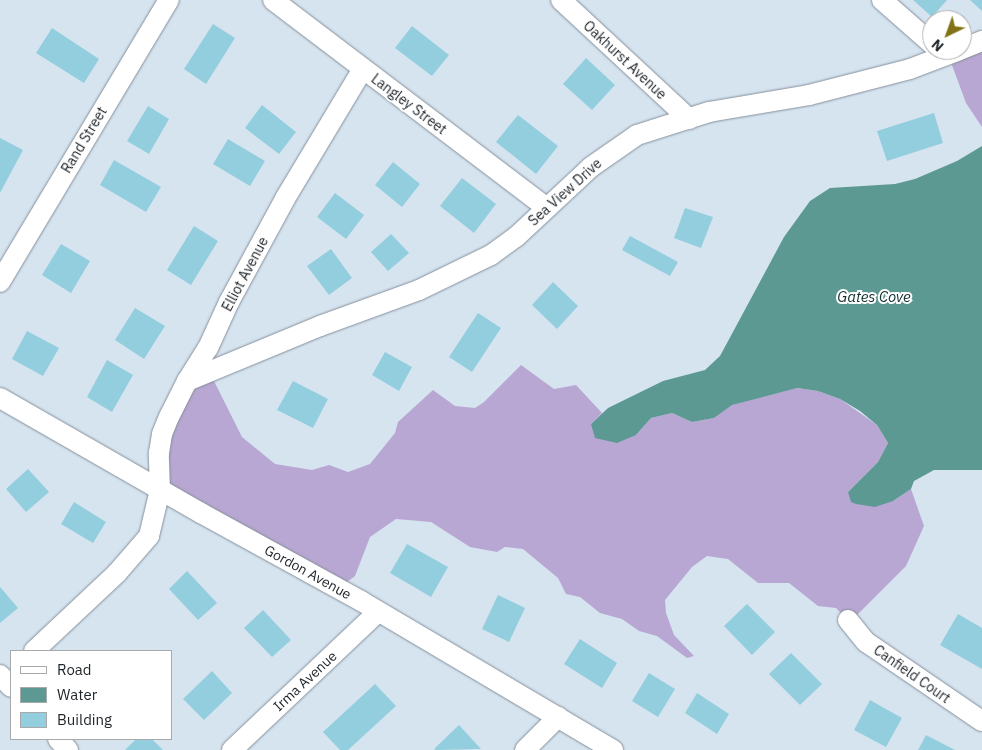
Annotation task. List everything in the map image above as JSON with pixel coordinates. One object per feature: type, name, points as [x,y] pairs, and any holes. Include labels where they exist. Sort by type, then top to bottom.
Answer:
[{"type":"street","name":"Rand Street","points":[[0,282],[169,0]]},
{"type":"street","name":"Langley Street","points":[[273,0],[546,206]]},
{"type":"street","name":"Oakhurst Avenue","points":[[560,0],[689,119]]},
{"type":"street","points":[[882,0],[922,30]]},
{"type":"street","name":"Sea View Drive","points":[[186,381],[320,326],[419,290],[482,260],[516,237],[546,206],[590,167],[637,135],[709,112],[818,93],[910,70],[929,60]]},
{"type":"street","name":"Elliot Avenue","points":[[35,650],[117,573],[149,536],[160,490],[159,453],[162,434],[186,381],[208,348],[229,302],[286,197],[363,69]]},
{"type":"street","name":"Gordon Avenue","points":[[0,398],[160,490],[362,601],[378,613],[613,750]]},
{"type":"street","name":"Irma Avenue","points":[[232,750],[378,613]]},
{"type":"street","name":"Canfield Court","points":[[848,620],[866,642],[982,721]]},
{"type":"street","points":[[525,750],[558,718]]},
{"type":"street","points":[[59,740],[68,750]]},
{"type":"shaded area","points":[[982,41],[982,127],[966,103],[950,60],[972,60],[972,46]]},
{"type":"shaded area","points":[[521,365],[554,389],[576,385],[602,413],[591,424],[636,435],[651,418],[672,413],[692,422],[714,418],[731,405],[796,388],[818,391],[840,399],[877,425],[888,443],[878,462],[848,492],[893,501],[911,489],[924,526],[906,566],[850,622],[836,608],[818,606],[789,583],[758,583],[728,559],[707,556],[692,567],[665,600],[666,613],[674,635],[694,656],[687,658],[657,636],[639,631],[622,619],[600,613],[580,597],[566,594],[558,578],[523,549],[505,547],[497,552],[470,547],[431,522],[396,519],[370,537],[355,576],[336,590],[157,491],[156,451],[188,379],[211,375],[242,437],[275,464],[312,470],[329,465],[348,472],[370,464],[395,433],[398,422],[433,390],[455,406],[475,408],[484,402]]},
{"type":"water","name":"Gates Cove","points":[[982,146],[982,470],[934,470],[914,481],[911,489],[893,501],[875,507],[851,502],[848,492],[878,462],[888,443],[877,425],[860,411],[840,399],[818,391],[797,388],[732,405],[714,418],[692,422],[672,413],[651,418],[636,435],[617,443],[595,438],[591,424],[608,408],[663,381],[705,370],[720,356],[784,237],[810,201],[830,188],[895,184],[915,179],[957,161]]},
{"type":"building","points":[[913,0],[947,0],[938,10],[924,10]]},
{"type":"building","points":[[970,0],[982,0],[982,11]]},
{"type":"building","points":[[213,24],[235,38],[206,84],[184,69]]},
{"type":"building","points":[[412,26],[449,55],[432,76],[395,48]]},
{"type":"building","points":[[52,28],[99,59],[84,83],[36,53]]},
{"type":"building","points":[[586,58],[615,85],[592,110],[563,84]]},
{"type":"building","points":[[262,105],[296,132],[279,154],[245,128]]},
{"type":"building","points":[[148,106],[169,119],[149,154],[127,141]]},
{"type":"building","points":[[934,113],[943,143],[887,161],[877,131]]},
{"type":"building","points":[[518,115],[558,146],[536,174],[496,142]]},
{"type":"building","points":[[0,138],[23,150],[0,193]]},
{"type":"building","points":[[228,139],[265,161],[250,186],[213,164]]},
{"type":"building","points":[[114,160],[161,187],[146,212],[100,185]]},
{"type":"building","points":[[393,162],[420,184],[402,207],[375,185]]},
{"type":"building","points":[[462,178],[496,204],[474,233],[440,206]]},
{"type":"building","points":[[335,193],[364,215],[346,239],[317,217]]},
{"type":"building","points":[[685,208],[713,217],[701,248],[674,238]]},
{"type":"building","points":[[194,226],[218,241],[191,285],[167,270]]},
{"type":"building","points":[[391,234],[409,253],[388,271],[371,252]]},
{"type":"building","points":[[630,236],[678,262],[670,276],[622,250]]},
{"type":"building","points":[[61,244],[90,261],[71,293],[42,275]]},
{"type":"building","points":[[331,249],[352,278],[329,295],[307,266]]},
{"type":"building","points":[[553,282],[578,306],[557,329],[532,305]]},
{"type":"building","points":[[135,308],[165,326],[144,359],[115,340]]},
{"type":"building","points":[[478,313],[501,328],[472,372],[449,357]]},
{"type":"building","points":[[27,331],[59,348],[43,376],[12,359]]},
{"type":"building","points":[[385,352],[412,367],[399,391],[372,375]]},
{"type":"building","points":[[107,360],[133,375],[112,412],[87,397]]},
{"type":"building","points":[[293,381],[328,399],[313,428],[277,410]]},
{"type":"building","points":[[28,469],[49,492],[26,512],[6,489]]},
{"type":"building","points":[[74,502],[106,522],[93,543],[61,524]]},
{"type":"building","points":[[407,544],[448,567],[431,597],[390,573]]},
{"type":"building","points":[[187,571],[217,603],[198,620],[169,589]]},
{"type":"building","points":[[0,587],[18,608],[0,623]]},
{"type":"building","points":[[498,595],[525,608],[509,642],[482,629]]},
{"type":"building","points":[[747,604],[775,632],[752,655],[724,626]]},
{"type":"building","points":[[263,610],[291,640],[272,657],[244,628]]},
{"type":"building","points":[[958,614],[982,628],[982,669],[940,645]]},
{"type":"building","points":[[580,639],[617,663],[602,688],[564,664]]},
{"type":"building","points":[[791,653],[822,684],[800,705],[769,674]]},
{"type":"building","points":[[212,671],[232,693],[204,720],[183,699]]},
{"type":"building","points":[[649,673],[675,689],[658,717],[632,701]]},
{"type":"building","points":[[375,684],[396,706],[348,750],[340,750],[323,732]]},
{"type":"building","points":[[697,693],[729,714],[717,734],[685,713]]},
{"type":"building","points":[[870,700],[902,718],[886,747],[854,730]]},
{"type":"building","points":[[459,725],[481,749],[434,749]]},
{"type":"building","points":[[926,735],[955,750],[918,750]]},
{"type":"building","points":[[135,740],[153,740],[163,750],[125,750]]}]
